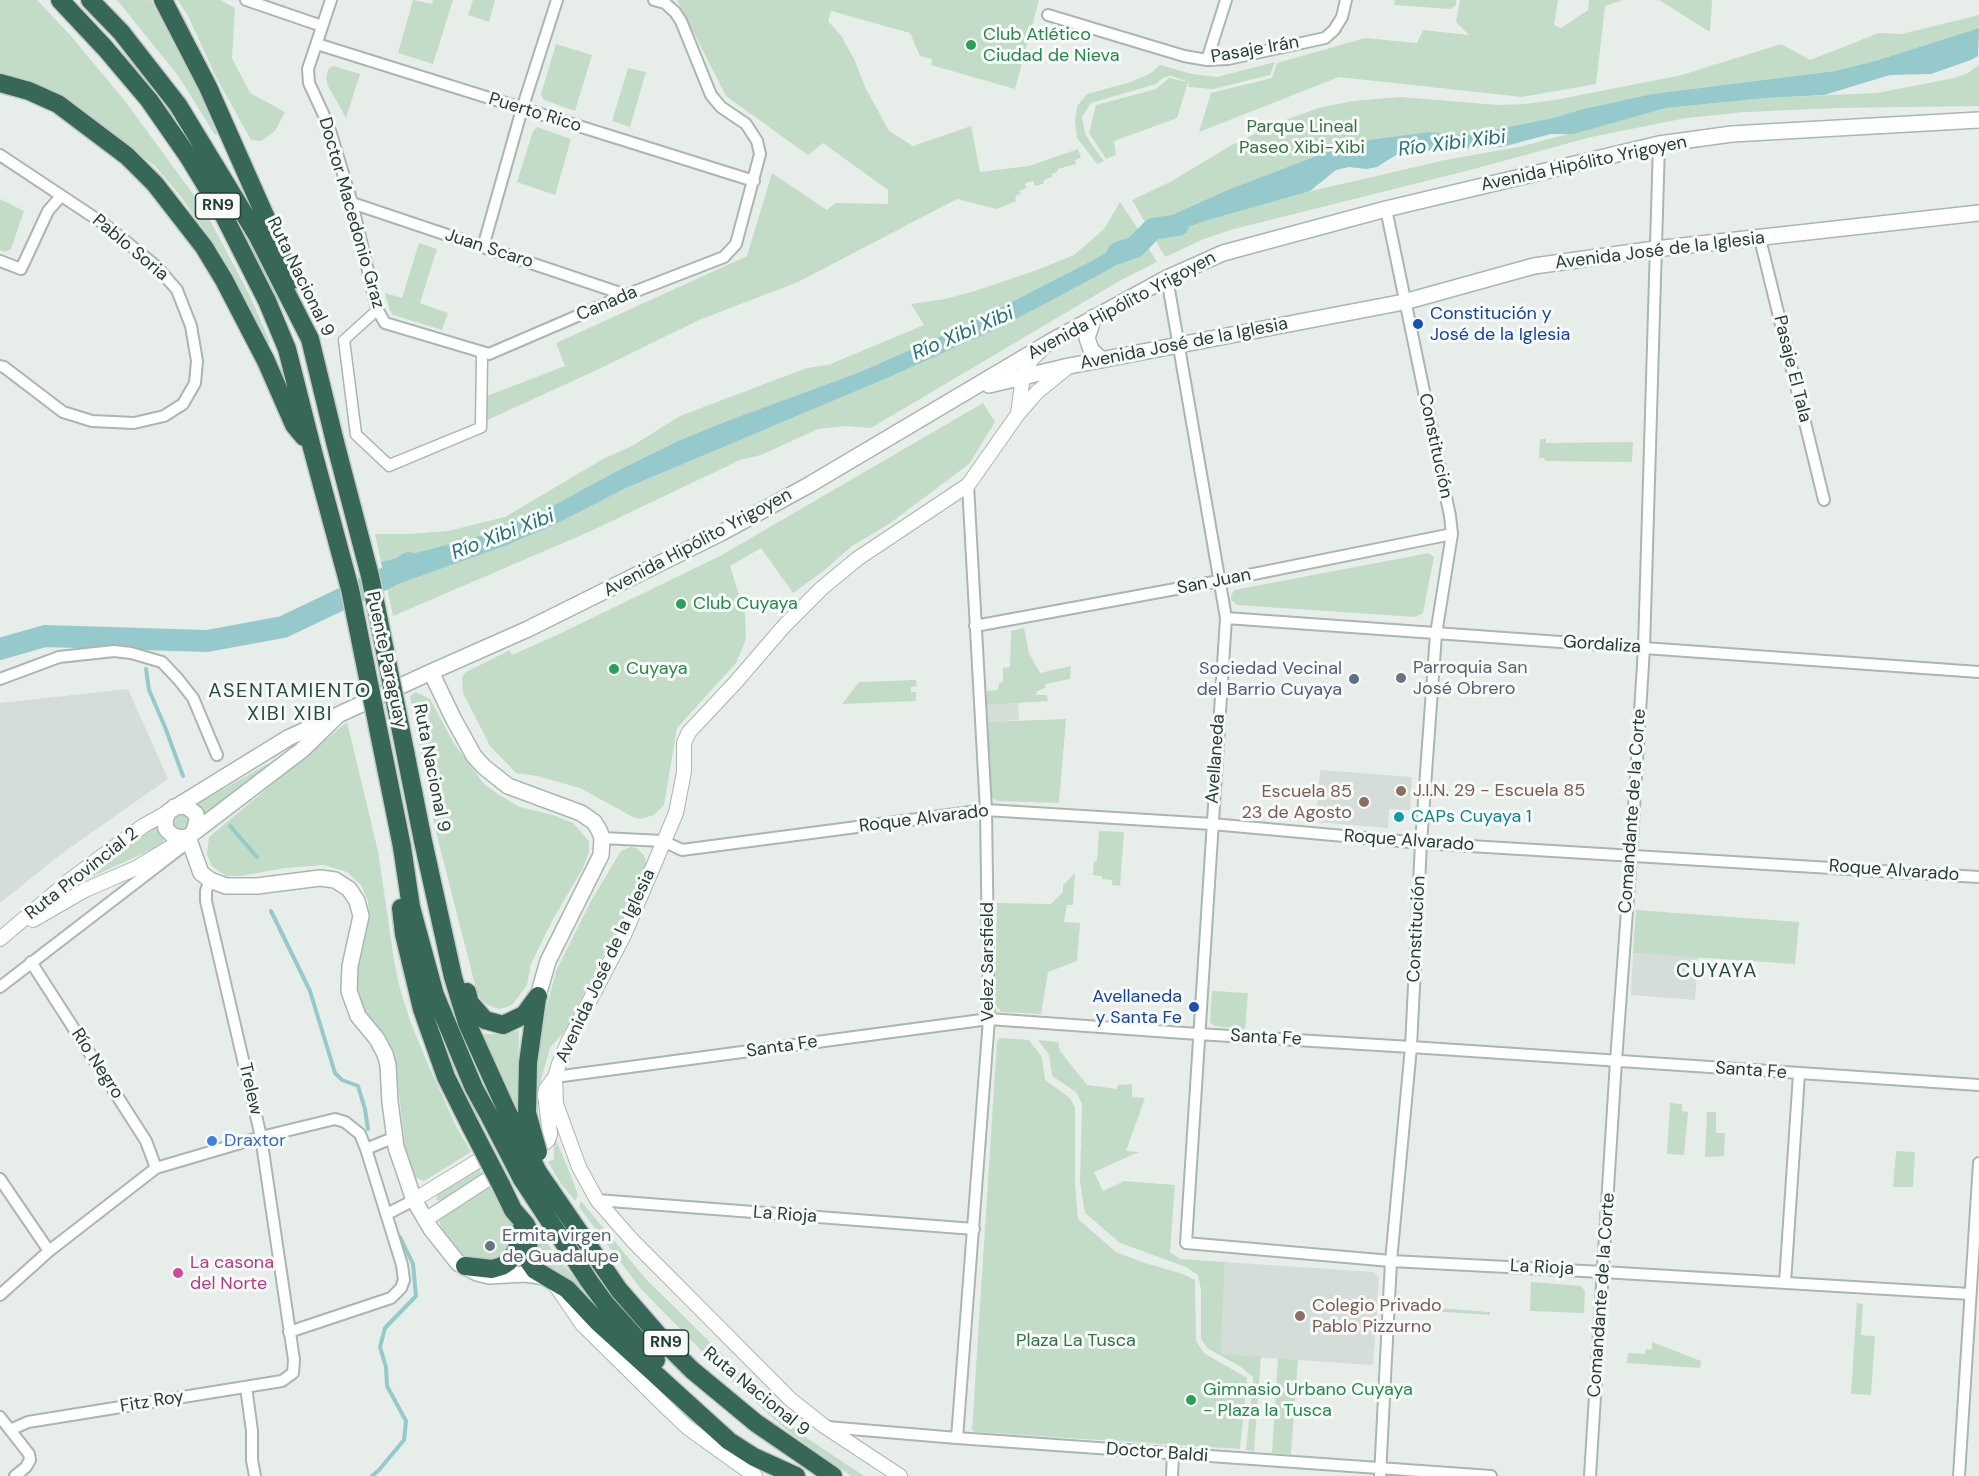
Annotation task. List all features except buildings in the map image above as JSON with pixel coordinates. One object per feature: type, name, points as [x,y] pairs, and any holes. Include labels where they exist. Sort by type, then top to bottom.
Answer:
[{"type":"highway","name":"RN9","points":[[60,0],[149,100],[188,156],[222,212],[263,292],[287,349],[312,448]]},
{"type":"highway","name":"Ruta Nacional 9","points":[[90,0],[121,32],[178,105],[257,235],[310,339],[370,576],[423,841],[453,976],[498,1113]]},
{"type":"highway","points":[[163,0],[208,87],[244,167],[292,281],[310,339]]},
{"type":"highway","points":[[0,84],[29,91],[57,104],[127,156],[154,184],[204,247],[224,280],[266,361],[294,425],[312,448]]},
{"type":"highway","name":"Puente Paraguay","points":[[312,448],[350,588],[403,853]]},
{"type":"highway","points":[[403,853],[401,908],[404,934],[422,1009],[446,1077],[496,1181],[530,1233],[527,1254],[531,1265],[567,1289],[598,1322],[729,1441],[754,1457],[796,1476]]},
{"type":"highway","name":"Ruta Nacional 9","points":[[403,853],[411,907],[435,995],[474,1088],[498,1113],[536,1164],[619,1290],[641,1317],[692,1370],[756,1423],[832,1476]]},
{"type":"highway","points":[[431,873],[446,905],[466,990],[470,1003],[477,1013],[485,1020],[503,1025],[524,1015],[538,996]]},
{"type":"highway","points":[[536,1164],[537,1116],[528,1064],[538,996]]},
{"type":"highway","name":"Ruta Nacional 9","points":[[536,1164],[589,1281],[649,1353],[710,1411],[745,1440],[796,1476]]},
{"type":"highway","points":[[465,1266],[492,1269],[501,1266],[513,1256],[519,1239],[519,1231],[513,1210]]},
{"type":"main road","name":"Avenida Hipólito Yrigoyen","points":[[339,715],[558,615],[721,533],[809,486],[1094,317],[1167,278],[1223,253],[1386,209],[1659,144],[1732,134],[1979,120]]},
{"type":"main road","name":"Avenida José de la Iglesia","points":[[1069,366],[1404,302],[1534,266],[1654,249],[1979,213]]},
{"type":"main road","points":[[1094,317],[1087,338],[1091,350],[1102,360]]},
{"type":"main road","points":[[975,388],[1069,366]]},
{"type":"main road","points":[[431,672],[458,729],[474,756],[484,767],[508,786],[588,817],[599,830],[602,838],[601,855],[548,961],[538,996]]},
{"type":"main road","name":"Ruta Provincial 2","points":[[171,809],[288,738],[339,715]]},
{"type":"main road","name":"Ruta Provincial 2","points":[[188,837],[302,750],[339,715]]},
{"type":"main road","points":[[186,806],[196,814],[198,821],[188,837],[172,835],[166,829],[165,821],[171,809],[186,806]]},
{"type":"main road","points":[[188,837],[201,873],[210,880],[226,886],[328,878],[341,883],[353,894],[361,916],[350,966],[349,991],[358,1016],[377,1039],[385,1054],[395,1137],[403,1172],[414,1200],[425,1220],[450,1254],[465,1266],[489,1276],[525,1274],[551,1279]]},
{"type":"street","points":[[246,0],[322,26]]},
{"type":"street","name":"Doctor Macedonio Graz","points":[[331,0],[308,69],[309,82],[328,124],[352,204],[377,309],[384,323]]},
{"type":"street","points":[[483,247],[522,109],[557,0]]},
{"type":"street","name":"Canada","points":[[384,323],[489,354],[626,295],[724,257],[736,244],[760,154],[757,141],[746,124],[721,107],[711,95],[681,21],[665,3],[654,0]]},
{"type":"street","points":[[1208,60],[1227,0]]},
{"type":"street","name":"Pasaje Irán","points":[[1048,15],[1184,56],[1208,60],[1228,59],[1325,38],[1334,30],[1342,17],[1346,0]]},
{"type":"street","name":"Puerto Rico","points":[[317,44],[754,181]]},
{"type":"street","name":"Comandante de la Corte","points":[[1590,1476],[1644,648],[1654,249],[1659,144]]},
{"type":"street","name":"Pablo Soria","points":[[0,155],[113,231],[157,267],[177,290],[191,326],[197,361],[195,383],[183,404],[164,416],[134,423],[92,421],[63,412],[0,366]]},
{"type":"street","points":[[0,261],[21,269],[48,211],[61,196]]},
{"type":"street","name":"Juan Scaro","points":[[352,204],[626,295]]},
{"type":"street","name":"Constitución","points":[[1380,1472],[1391,1261],[1411,1047],[1421,843],[1436,634],[1452,534],[1386,209]]},
{"type":"street","name":"Pasaje El Tala","points":[[1760,239],[1824,500]]},
{"type":"street","name":"Avellaneda","points":[[1167,278],[1226,618],[1186,1243]]},
{"type":"street","points":[[375,311],[345,340],[357,434],[389,464],[480,427],[483,355],[482,428],[389,467],[355,435],[343,340],[375,311]]},
{"type":"street","points":[[1018,414],[1023,376],[1031,360],[1050,342]]},
{"type":"street","name":"Avenida José de la Iglesia","points":[[537,1116],[544,1102],[546,1089],[555,1077],[568,1042],[624,935],[676,813],[684,772],[684,743],[688,732],[735,684],[785,625],[822,588],[857,559],[968,485],[1018,414],[1037,393],[1069,366]]},
{"type":"street","name":"Velez Sarsfield","points":[[957,1438],[989,1019],[986,810],[968,485]]},
{"type":"street","name":"San Juan","points":[[975,626],[1219,581],[1452,534]]},
{"type":"street","name":"Gordaliza","points":[[1226,618],[1979,672]]},
{"type":"street","points":[[0,679],[59,657],[114,651],[131,653],[162,662],[193,698],[217,755]]},
{"type":"street","name":"Ruta Provincial 2","points":[[0,940],[79,874],[143,826],[171,809]]},
{"type":"street","name":"Roque Alvarado","points":[[602,838],[663,841],[682,850],[986,810],[1212,824],[1421,843],[1979,877]]},
{"type":"street","points":[[0,987],[188,837]]},
{"type":"street","name":"Ruta Provincial 2","points":[[0,940],[85,890],[136,868],[188,837]]},
{"type":"street","name":"Trelew","points":[[210,880],[206,891],[206,901],[261,1137],[294,1360],[293,1373]]},
{"type":"street","name":"Río Negro","points":[[31,962],[152,1150],[156,1168]]},
{"type":"street","name":"Santa Fe","points":[[555,1077],[989,1019],[1979,1085]]},
{"type":"street","points":[[1785,1283],[1799,1074]]},
{"type":"street","points":[[555,1077],[556,1104],[579,1167],[597,1200],[633,1241],[790,1399],[824,1426],[900,1476]]},
{"type":"street","points":[[0,1295],[50,1251],[156,1168],[261,1137],[335,1119],[345,1122],[360,1134],[387,1214],[402,1265],[404,1280],[401,1288],[391,1298],[290,1332]]},
{"type":"street","points":[[366,1149],[395,1137]]},
{"type":"street","points":[[387,1214],[481,1159]]},
{"type":"street","points":[[1959,1476],[1979,1163]]},
{"type":"street","points":[[0,1179],[50,1251]]},
{"type":"street","points":[[425,1220],[496,1181]]},
{"type":"street","name":"La Rioja","points":[[597,1200],[974,1229]]},
{"type":"street","name":"La Rioja","points":[[1186,1243],[1391,1261],[1970,1294]]},
{"type":"street","points":[[551,1279],[582,1324],[670,1411],[688,1428],[755,1476]]},
{"type":"street","name":"Fitz Roy","points":[[10,1430],[28,1422],[282,1381],[293,1373]]},
{"type":"street","points":[[246,1387],[255,1476]]},
{"type":"street","points":[[0,1417],[29,1454],[30,1460],[26,1467],[15,1476]]},
{"type":"street","name":"Doctor Baldi","points":[[824,1426],[1380,1472],[1491,1476]]},
{"type":"street","points":[[1172,1476],[1173,1454]]},
{"type":"shaded area","points":[[128,689],[168,779],[61,854],[0,903],[0,703]]},
{"type":"shaded area","points":[[1018,703],[1019,720],[986,722],[985,705]]},
{"type":"shaded area","name":"Escuela 85 23 de Agosto","points":[[1320,770],[1412,777],[1410,810],[1389,809],[1388,828],[1316,822]]},
{"type":"shaded area","points":[[1633,953],[1698,957],[1695,1000],[1631,995]]},
{"type":"shaded area","name":"Colegio Privado Pablo Pizzurno","points":[[1225,1262],[1374,1272],[1379,1278],[1373,1365],[1221,1355]]},
{"type":"green space","points":[[0,0],[37,0],[71,36],[125,101],[204,209],[249,294],[270,342],[268,344],[221,254],[179,194],[155,166],[99,123],[63,101],[0,73]]},
{"type":"green space","points":[[117,0],[151,0],[194,80],[217,134],[215,135],[179,77]]},
{"type":"green space","points":[[178,0],[220,0],[235,8],[232,58],[250,93],[285,112],[275,131],[261,141],[251,140],[216,77],[189,18]]},
{"type":"green space","points":[[413,0],[432,4],[433,0],[453,0],[433,64],[398,53]]},
{"type":"green space","points":[[473,0],[495,0],[489,22],[468,15]]},
{"type":"green space","points":[[677,0],[1039,0],[1015,89],[931,65],[932,59],[920,56],[910,33],[831,11],[828,21],[842,37],[889,131],[913,146],[971,126],[980,172],[1029,166],[1078,149],[1081,158],[1075,160],[1076,164],[1058,169],[1052,177],[1044,180],[1043,184],[1035,186],[1033,181],[1025,183],[1026,188],[1019,191],[1021,194],[1015,196],[1016,201],[997,209],[957,199],[798,282],[699,320],[483,422],[484,397],[565,366],[556,343],[747,256],[772,173],[827,210],[835,203],[888,204],[888,190],[823,143],[808,155],[726,96]]},
{"type":"green space","points":[[1395,0],[1456,0],[1456,5],[1450,9],[1394,5]]},
{"type":"green space","points":[[1460,0],[1558,0],[1554,25],[1561,28],[1588,10],[1589,0],[1623,0],[1605,6],[1596,84],[1522,97],[1339,77],[1199,132],[1211,93],[1272,78],[1277,63],[1365,38],[1417,43],[1423,30],[1469,35],[1456,22]]},
{"type":"green space","points":[[1659,0],[1712,0],[1710,32]]},
{"type":"green space","name":"Parque Lineal Paseo Xibi-Xibi","points":[[1979,15],[1979,28],[1875,61],[1835,71],[1652,94],[1553,118],[1468,135],[1428,132],[1353,142],[1230,189],[1147,226],[1132,200],[1170,182],[1230,146],[1272,125],[1318,108],[1353,101],[1401,97],[1498,105],[1555,100],[1682,75],[1781,44],[1810,60],[1879,33],[1902,34]]},
{"type":"green space","points":[[556,44],[592,55],[575,111],[544,100],[541,94]]},
{"type":"green space","points":[[1275,62],[1270,75],[1213,89],[1188,87],[1189,82],[1171,76],[1164,77],[1156,84],[1091,103],[1082,117],[1085,133],[1104,161],[1097,164],[1077,138],[1075,122],[1077,106],[1087,94],[1131,82],[1151,73],[1160,65],[1192,74],[1217,77]]},
{"type":"green space","name":"Parque Lineal Paseo Xibi-Xibi","points":[[1979,65],[1979,106],[1837,108],[1745,112],[1686,118],[1591,137],[1234,229],[1204,239],[1165,257],[1155,239],[1205,221],[1298,194],[1450,159],[1519,147],[1666,108],[1766,98],[1877,93],[1954,78],[1968,73]]},
{"type":"green space","points":[[334,66],[360,74],[346,118],[326,78],[329,68]]},
{"type":"green space","points":[[628,68],[646,72],[630,127],[612,121]]},
{"type":"green space","points":[[1169,78],[1188,82],[1177,118],[1114,141],[1116,155],[1106,159],[1089,133],[1096,105],[1156,89]]},
{"type":"green space","points":[[537,127],[571,139],[555,195],[517,182],[533,131]]},
{"type":"green space","points":[[0,199],[24,211],[11,249],[4,252],[0,250]]},
{"type":"green space","points":[[1120,202],[1138,229],[1126,240],[1095,259],[973,322],[860,372],[678,441],[534,516],[483,535],[381,562],[375,534],[448,531],[505,517],[603,459],[632,446],[680,416],[807,368],[828,365],[924,325],[911,304],[945,299],[978,290],[1074,255],[1104,229]]},
{"type":"green space","points":[[419,243],[437,249],[420,303],[448,313],[442,330],[393,315],[385,293],[402,298]]},
{"type":"green space","points":[[1147,246],[1157,262],[1121,280],[871,428],[845,426],[818,429],[761,455],[740,460],[591,531],[393,616],[387,588],[505,546],[554,525],[626,488],[968,342],[1110,269]]},
{"type":"green space","name":"Club Cuyaya","points":[[983,403],[995,422],[969,464],[889,524],[852,546],[821,573],[793,593],[761,548],[730,566],[745,614],[746,639],[736,663],[677,728],[664,805],[654,815],[640,819],[633,817],[580,788],[537,776],[516,773],[490,746],[463,693],[462,677],[466,672],[510,650],[512,655],[557,635],[720,556]]},
{"type":"green space","points":[[1540,439],[1546,439],[1546,443],[1633,442],[1632,462],[1545,461],[1544,458],[1539,458]]},
{"type":"green space","points":[[1429,553],[1434,557],[1423,613],[1416,617],[1237,605],[1231,600],[1234,590]]},
{"type":"green space","points":[[1024,628],[1029,653],[1040,673],[1071,666],[1070,679],[1046,684],[1045,688],[1037,691],[1036,695],[1047,695],[1048,701],[985,705],[987,691],[998,690],[999,683],[1003,682],[1003,668],[1010,667],[1011,631]]},
{"type":"green space","points":[[916,680],[917,686],[911,687],[911,692],[916,692],[916,701],[842,704],[859,682]]},
{"type":"green space","points":[[416,692],[430,699],[453,742],[483,783],[520,807],[553,815],[573,823],[589,841],[589,852],[583,868],[552,921],[531,964],[527,985],[513,1004],[507,1007],[499,1009],[487,1005],[476,989],[435,828],[410,696]]},
{"type":"green space","points":[[1066,719],[1059,803],[997,801],[989,796],[986,722]]},
{"type":"green space","points":[[347,722],[378,851],[399,985],[410,1021],[427,1062],[456,1126],[471,1152],[424,1181],[414,1177],[406,1156],[396,1067],[357,998],[356,977],[369,921],[368,901],[361,885],[347,872],[324,865],[226,876],[212,866],[207,854],[209,837]]},
{"type":"green space","points":[[268,765],[203,819],[194,806]]},
{"type":"green space","points":[[182,815],[188,817],[190,823],[188,829],[182,831],[176,829],[174,823],[176,817]]},
{"type":"green space","points":[[161,823],[164,844],[87,879],[87,877]]},
{"type":"green space","points":[[1099,831],[1124,832],[1120,886],[1112,885],[1112,880],[1093,875],[1094,862],[1097,861]]},
{"type":"green space","points":[[631,847],[644,855],[647,866],[645,874],[564,1032],[550,1048],[542,1076],[536,1113],[535,1086],[539,1037],[556,971],[591,901],[621,851]]},
{"type":"green space","points":[[1075,873],[1073,905],[1067,905],[1064,922],[1080,923],[1077,961],[1048,972],[1041,1014],[1001,1012],[995,1004],[997,903],[1051,904],[1063,892],[1063,885]]},
{"type":"green space","points":[[1636,910],[1799,922],[1795,964],[1633,953]]},
{"type":"green space","points":[[1212,991],[1248,993],[1245,1029],[1214,1026],[1210,1022]]},
{"type":"green space","points":[[519,1030],[517,1113],[482,1034],[503,1034]]},
{"type":"green space","name":"Plaza La Tusca","points":[[1000,1038],[1029,1040],[1042,1057],[1045,1080],[1070,1098],[1075,1107],[1075,1182],[1078,1219],[1116,1252],[1195,1280],[1196,1341],[1204,1353],[1247,1378],[1240,1449],[972,1430],[997,1041]]},
{"type":"green space","points":[[1038,1040],[1058,1042],[1060,1051],[1087,1085],[1117,1089],[1118,1085],[1132,1084],[1132,1097],[1145,1098],[1126,1151],[1139,1152],[1094,1172],[1103,1191],[1124,1181],[1175,1185],[1170,1252],[1180,1259],[1225,1262],[1221,1354],[1261,1357],[1254,1451],[1246,1450],[1253,1377],[1241,1367],[1207,1348],[1201,1339],[1201,1290],[1198,1275],[1186,1267],[1120,1243],[1085,1213],[1080,1182],[1082,1104],[1076,1092],[1052,1076],[1049,1055]]},
{"type":"green space","points":[[1670,1103],[1682,1104],[1682,1111],[1688,1112],[1684,1155],[1667,1154]]},
{"type":"green space","points":[[1707,1112],[1716,1112],[1716,1133],[1725,1133],[1724,1156],[1705,1157]]},
{"type":"green space","points":[[554,1135],[578,1195],[575,1201],[561,1184],[548,1162],[554,1159],[552,1136]]},
{"type":"green space","points":[[1896,1151],[1915,1152],[1913,1187],[1893,1187]]},
{"type":"green space","points":[[478,1167],[483,1175],[442,1201],[436,1200],[438,1193]]},
{"type":"green space","points":[[489,1185],[514,1229],[515,1238],[497,1263],[465,1258],[447,1238],[439,1219]]},
{"type":"green space","points":[[581,1201],[646,1279],[728,1360],[751,1388],[770,1403],[790,1425],[864,1476],[851,1476],[789,1432],[726,1376],[640,1288],[579,1207]]},
{"type":"green space","points":[[529,1218],[590,1296],[542,1265],[536,1258],[535,1238]]},
{"type":"green space","points":[[1531,1282],[1581,1286],[1585,1291],[1584,1313],[1530,1311]]},
{"type":"green space","points":[[1857,1303],[1863,1304],[1861,1335],[1875,1336],[1871,1395],[1851,1394]]},
{"type":"green space","points":[[1398,1305],[1490,1312],[1490,1315],[1398,1309]]},
{"type":"green space","points":[[1652,1342],[1701,1361],[1700,1368],[1627,1363],[1628,1353],[1645,1354],[1646,1349],[1652,1350]]},
{"type":"green space","points":[[1278,1358],[1298,1360],[1291,1454],[1272,1453]]},
{"type":"water","points":[[1979,28],[1978,56],[1931,74],[1890,75],[1824,95],[1666,108],[1573,134],[1551,134],[1502,147],[1433,150],[1396,155],[1377,167],[1366,169],[1349,167],[1336,170],[1310,191],[1205,221],[1155,239],[1147,226],[1230,189],[1353,142],[1428,132],[1468,135],[1553,118],[1652,94],[1835,71],[1875,61]]},
{"type":"water","points":[[1138,229],[1147,246],[1110,269],[1001,327],[626,488],[554,525],[505,546],[387,588],[381,562],[483,535],[534,516],[678,441],[860,372],[973,322],[1095,259],[1126,240]]},
{"type":"waterway","name":"Río Xibi Xibi","points":[[1118,253],[1135,247],[1153,229],[1178,225]]},
{"type":"waterway","name":"Río Xibi Xibi","points":[[0,649],[45,636],[207,641],[283,627],[388,577],[409,563]]},
{"type":"waterway","points":[[145,648],[147,639]]},
{"type":"waterway","points":[[146,669],[149,690],[183,776]]},
{"type":"waterway","points":[[230,826],[257,857]]},
{"type":"waterway","points":[[271,911],[310,991],[335,1073],[342,1080],[358,1086],[368,1129]]},
{"type":"waterway","points":[[372,1476],[404,1440],[406,1421],[387,1386],[386,1367],[380,1347],[385,1328],[416,1296],[413,1264],[400,1237]]},
{"type":"place","name":"Club Atlético Ciudad de Nieva","points":[[971,45]]},
{"type":"place","name":"Constitución y José de la Iglesia","points":[[1418,324]]},
{"type":"place","name":"Club Cuyaya","points":[[681,604]]},
{"type":"place","name":"Cuyaya","points":[[614,669]]},
{"type":"place","name":"Parroquia San José Obrero","points":[[1401,678]]},
{"type":"place","name":"Sociedad Vecinal del Barrio Cuyaya","points":[[1354,679]]},
{"type":"place","name":"J.I.N. 29 - Escuela 85","points":[[1401,791]]},
{"type":"place","name":"Escuela 85 23 de Agosto","points":[[1364,802]]},
{"type":"place","name":"CAPs Cuyaya 1","points":[[1399,817]]},
{"type":"place","name":"Avellaneda y Santa Fe","points":[[1194,1007]]},
{"type":"place","name":"Draxtor","points":[[212,1141]]},
{"type":"place","name":"Ermita virgen de Guadalupe","points":[[490,1246]]},
{"type":"place","name":"La casona del Norte","points":[[178,1273]]},
{"type":"place","name":"Colegio Privado Pablo Pizzurno","points":[[1300,1316]]},
{"type":"place","name":"Gimnasio Urbano Cuyaya - Plaza la Tusca","points":[[1191,1400]]},
{"type":"district","name":"ASENTAMIENTO XIBI XIBI","points":[[290,704]]},
{"type":"district","name":"CUYAYA","points":[[1717,972]]}]
